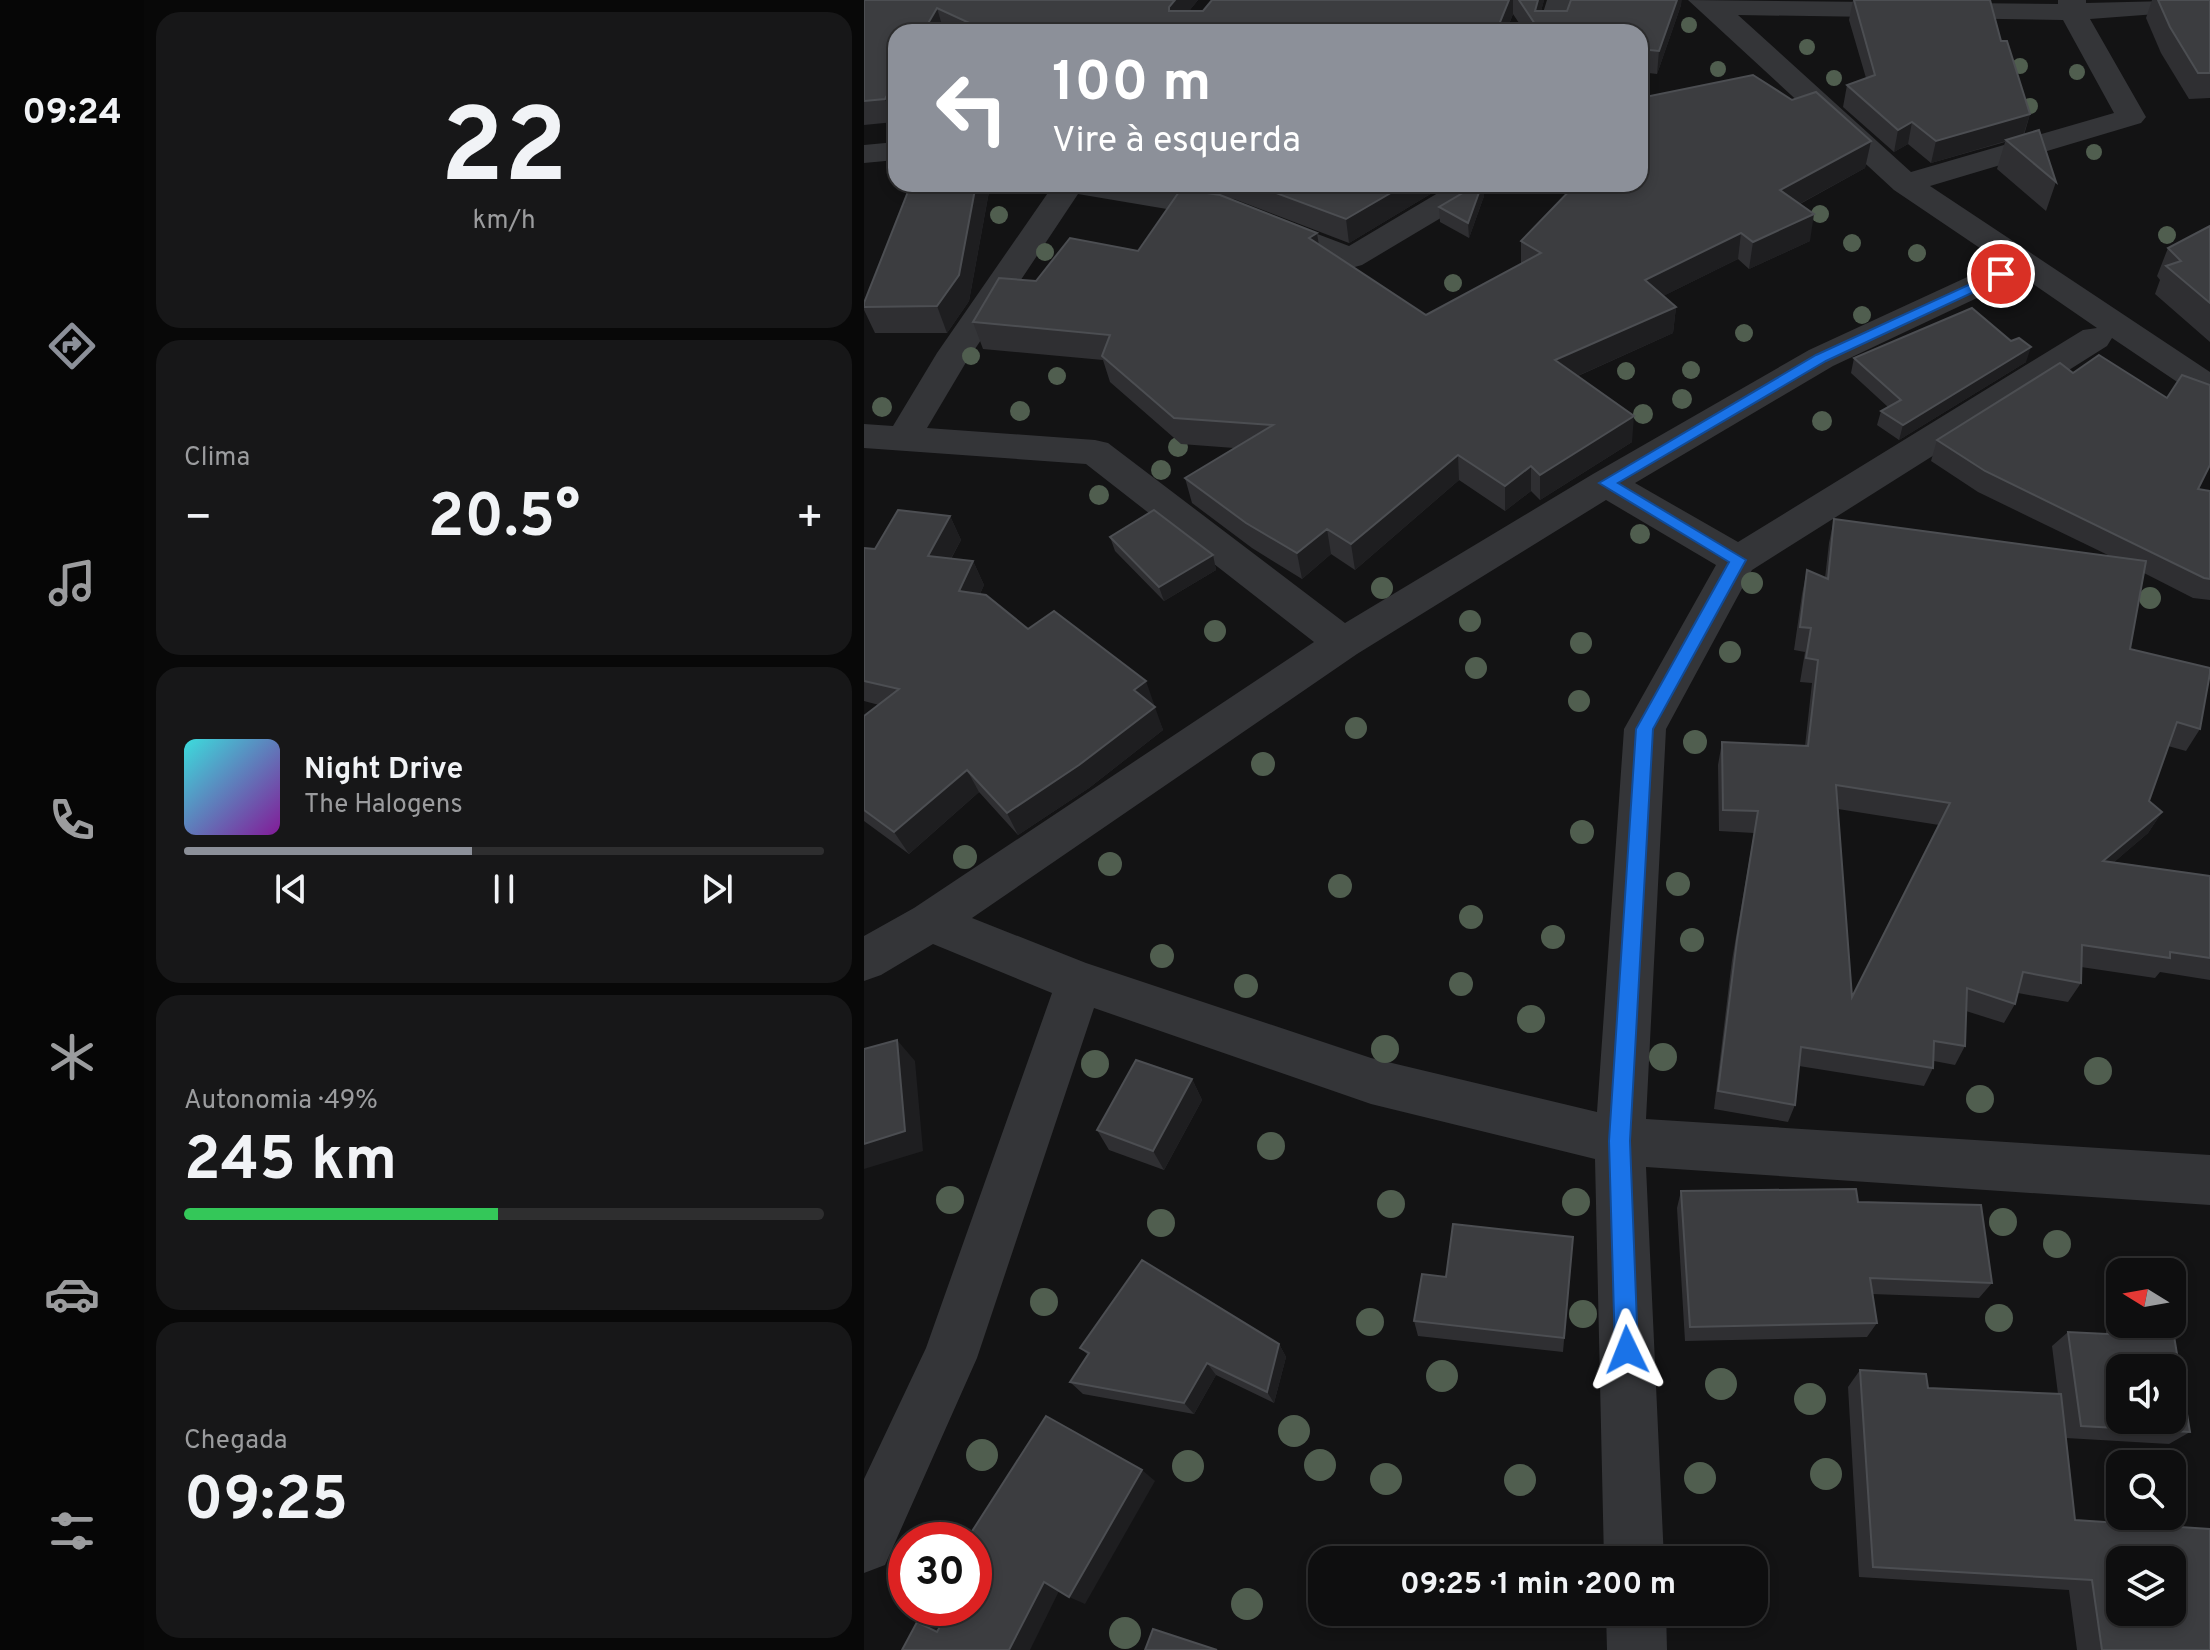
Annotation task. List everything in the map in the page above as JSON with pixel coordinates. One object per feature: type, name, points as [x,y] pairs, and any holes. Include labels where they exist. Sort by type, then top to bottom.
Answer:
[{"type":"street","points":[[1554,24],[1561,0]]},
{"type":"street","points":[[1708,3],[2072,6],[2210,2]]},
{"type":"street","points":[[1708,3],[1905,183],[2210,388]]},
{"type":"street","points":[[1905,183],[2131,117],[2072,6]]},
{"type":"street","points":[[864,154],[888,152]]},
{"type":"street","points":[[903,439],[949,361],[1064,192]]},
{"type":"street","points":[[1122,192],[1233,211],[1351,258],[1462,192]]},
{"type":"street","points":[[864,960],[930,922],[1343,643],[1606,483],[1821,358],[2001,274]]},
{"type":"street","points":[[1634,1546],[1620,1141],[1645,729],[1738,560],[2095,338]]},
{"type":"street","points":[[864,436],[1095,452],[1343,643]]},
{"type":"street","points":[[1606,483],[1738,560]]},
{"type":"street","points":[[930,922],[1079,982],[1371,1081],[1620,1141],[2210,1180]]},
{"type":"street","points":[[864,1544],[950,1358],[1079,982]]},
{"type":"street","points":[[1636,1626],[1637,1650]]},
{"type":"building","points":[[864,0],[1175,0],[1169,11],[1203,11],[1212,0],[1509,0],[1499,24],[972,24],[937,8],[928,24],[888,24],[888,94],[885,99],[864,101]]},
{"type":"building","points":[[1519,0],[1538,0],[1535,11],[1567,11],[1571,0],[1677,0],[1659,51],[1648,50],[1648,24],[1535,24]]},
{"type":"building","points":[[1854,0],[1990,0],[2001,41],[2007,41],[2030,114],[1936,141],[1912,122],[1898,130],[1847,85],[1875,75]]},
{"type":"building","points":[[2158,0],[2210,0],[2210,73],[2198,73],[2170,27]]},
{"type":"building","points":[[1753,75],[1792,100],[1816,92],[1871,141],[1780,190],[1814,214],[1753,242],[1741,233],[1645,280],[1676,307],[1555,360],[1634,416],[1540,475],[1531,466],[1505,486],[1458,455],[1351,544],[1327,529],[1297,553],[1246,523],[1185,478],[1273,425],[1174,418],[1102,356],[1110,335],[973,322],[999,278],[1036,281],[1070,238],[1138,251],[1179,192],[1220,195],[1317,233],[1309,238],[1426,315],[1541,253],[1521,241],[1568,192],[1648,192],[1648,96]]},
{"type":"building","points":[[2039,130],[2056,182],[2006,140]]},
{"type":"building","points":[[908,192],[975,192],[959,275],[937,306],[864,307]]},
{"type":"building","points":[[1273,192],[1392,192],[1346,219]]},
{"type":"building","points":[[1464,192],[1479,192],[1468,223],[1439,207]]},
{"type":"building","points":[[2210,226],[2210,303],[2166,266],[2181,261],[2168,248]]},
{"type":"building","points":[[1972,308],[2011,341],[2019,338],[2031,347],[1903,425],[1881,411],[1901,400],[1854,358]]},
{"type":"building","points":[[2099,355],[2167,398],[2182,375],[2210,385],[2210,465],[2198,489],[2210,491],[2210,579],[1985,471],[1937,440],[2060,363],[2073,373]]},
{"type":"building","points":[[898,510],[950,516],[928,556],[973,561],[959,591],[986,595],[1028,629],[1054,611],[1146,681],[1134,690],[1155,707],[1079,765],[1007,813],[967,770],[894,832],[864,810],[864,716],[899,689],[864,681],[864,548],[875,549]]},
{"type":"building","points":[[1154,510],[1213,555],[1159,587],[1110,537]]},
{"type":"building","points":[[1834,519],[2146,561],[2130,649],[2210,668],[2210,673],[2200,729],[2177,722],[2149,801],[2162,812],[2103,861],[2210,876],[2210,958],[2170,952],[2170,958],[2082,945],[2081,983],[2023,972],[2015,1004],[1967,988],[1965,1046],[1934,1041],[1933,1068],[1801,1047],[1795,1105],[1718,1091],[1737,940],[1758,811],[1723,810],[1722,742],[1808,746],[1818,660],[1806,658],[1811,628],[1800,627],[1807,570],[1828,579]],"holes":[[[1836,785],[1950,803],[1852,997]]]},
{"type":"building","points":[[897,1040],[905,1131],[864,1144],[864,1049]]},
{"type":"building","points":[[1136,1060],[1192,1079],[1153,1151],[1097,1130]]},
{"type":"building","points":[[1856,1189],[1858,1202],[1981,1205],[1992,1283],[1870,1278],[1877,1323],[1690,1327],[1681,1191]]},
{"type":"building","points":[[1453,1224],[1573,1237],[1564,1338],[1414,1321],[1422,1274],[1446,1277]]},
{"type":"building","points":[[1142,1260],[1279,1344],[1267,1392],[1207,1363],[1184,1403],[1070,1382],[1089,1353],[1080,1348]]},
{"type":"building","points":[[2068,1332],[2106,1334],[2106,1338],[2174,1338],[2177,1354],[2106,1354],[2106,1427],[2081,1426]]},
{"type":"building","points":[[1860,1370],[1926,1374],[1928,1388],[2061,1394],[2075,1520],[2106,1522],[2106,1530],[2210,1529],[2210,1650],[2102,1650],[2092,1580],[1873,1567]]},
{"type":"building","points":[[2186,1408],[2190,1432],[2186,1432]]},
{"type":"building","points":[[1046,1416],[1142,1470],[1069,1597],[1044,1582],[1009,1650],[902,1650],[915,1626],[925,1626],[937,1632],[940,1626],[992,1626],[992,1522],[978,1522]]},
{"type":"building","points":[[1153,1629],[1217,1650],[1145,1650]]},
{"type":"route","points":[[1627,1350],[1620,1141],[1645,729],[1738,560],[1606,483],[1821,358],[2001,274]]}]
